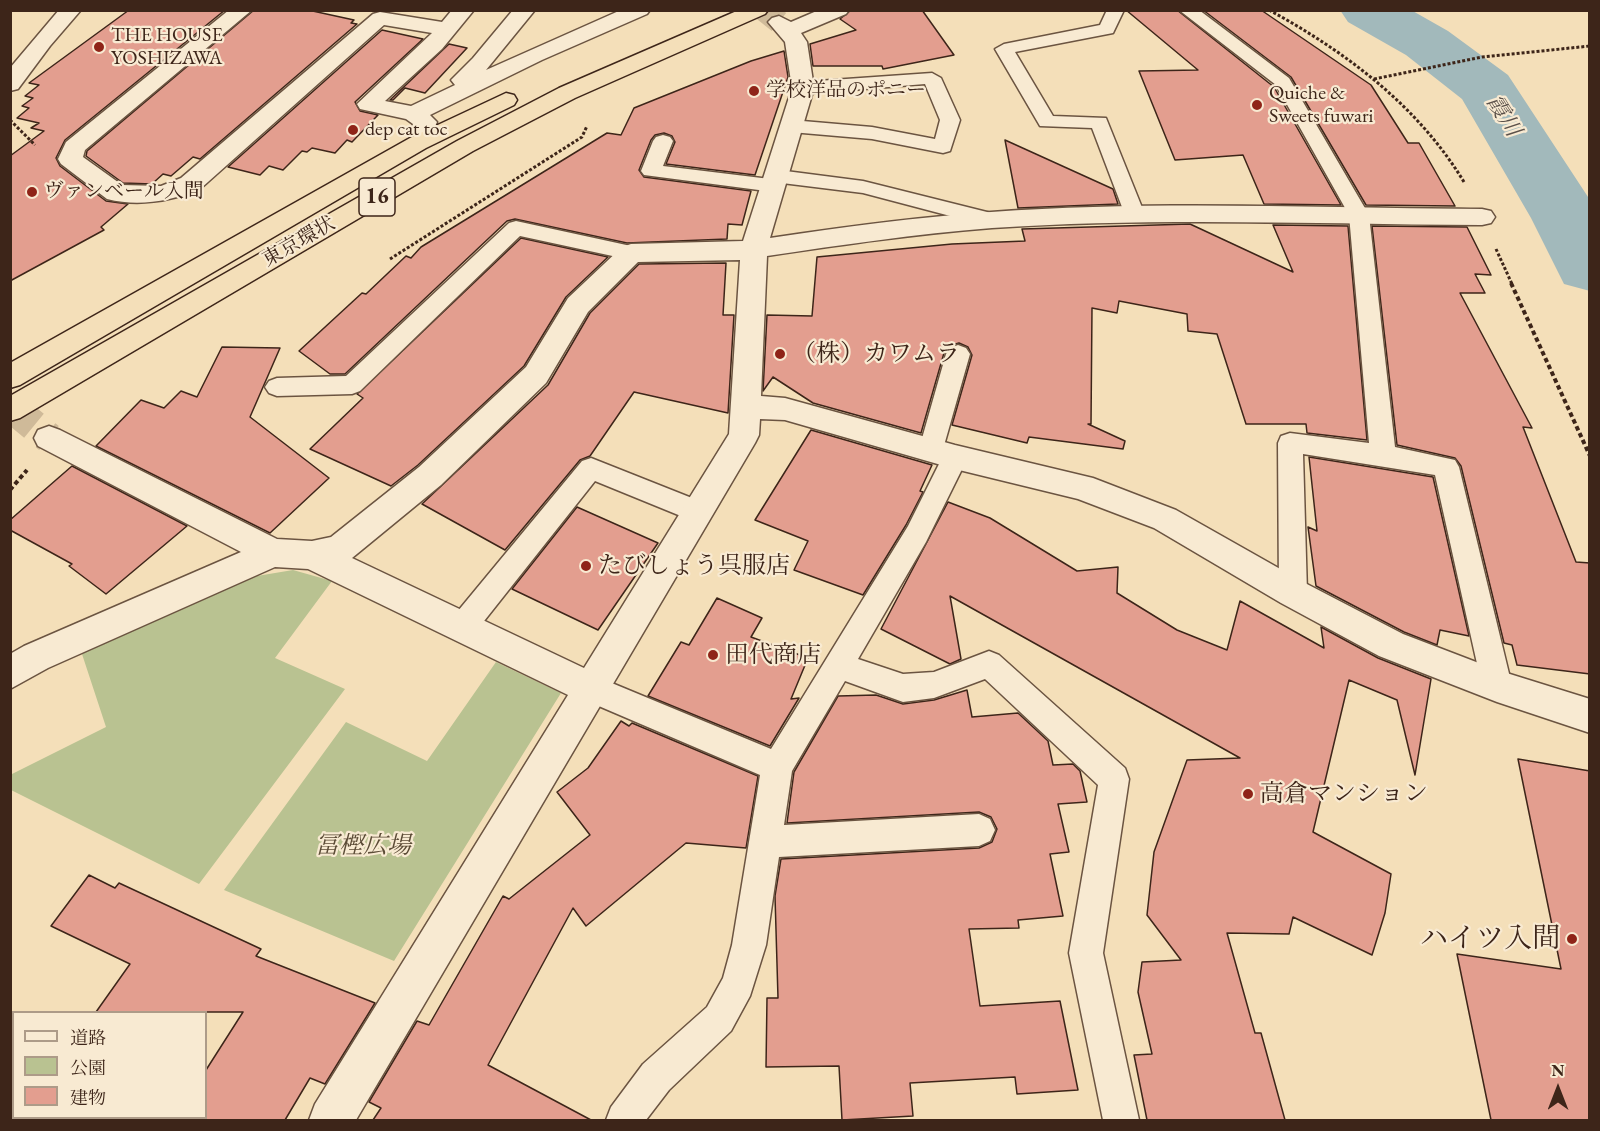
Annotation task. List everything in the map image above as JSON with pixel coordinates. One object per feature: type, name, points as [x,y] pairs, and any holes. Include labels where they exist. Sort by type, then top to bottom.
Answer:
[{"type":"highway","name":"東京環状","points":[[16,369],[418,143],[553,77],[707,10]]},
{"type":"highway","name":"東京環状","points":[[10,410],[465,146],[567,93],[775,21]]},
{"type":"street","points":[[10,84],[42,42],[71,10]]},
{"type":"street","points":[[242,10],[74,147],[70,159],[116,193],[163,194],[190,184],[380,18],[446,29]]},
{"type":"street","points":[[418,143],[426,122],[414,114],[368,104],[434,44],[464,10]]},
{"type":"street","points":[[435,103],[481,63],[525,10]]},
{"type":"street","points":[[414,114],[534,55],[640,10]]},
{"type":"street","points":[[775,21],[839,10]]},
{"type":"street","points":[[332,1120],[590,687],[744,435],[754,247],[803,88],[796,42],[775,21]]},
{"type":"street","points":[[49,438],[273,553],[312,555],[340,549],[430,476],[494,418],[536,375],[578,305],[631,253],[738,251],[754,247],[992,220],[1135,215],[1482,217]]},
{"type":"street","points":[[745,407],[785,409],[943,453],[1082,487],[1166,519],[1293,593],[1391,645],[1497,686],[1590,717]]},
{"type":"street","points":[[10,673],[36,657],[273,553]]},
{"type":"street","points":[[312,555],[590,687]]},
{"type":"lane","points":[[1116,10],[1107,29],[1004,49],[1047,122],[1099,122],[1135,215]]},
{"type":"lane","points":[[1187,10],[1283,82],[1359,215],[1383,455]]},
{"type":"lane","points":[[791,126],[872,132],[943,147],[950,120],[932,78],[803,88]]},
{"type":"lane","points":[[663,141],[651,171],[863,187],[992,220]]},
{"type":"lane","points":[[277,387],[352,385],[516,228],[631,253]]},
{"type":"lane","points":[[624,1120],[656,1077],[719,1019],[738,984],[749,945],[777,767],[917,534],[943,453],[958,354]]},
{"type":"lane","points":[[1293,593],[1290,443],[1383,455],[1446,467],[1497,686]]},
{"type":"lane","points":[[463,626],[591,468],[698,512]]},
{"type":"lane","points":[[838,665],[903,688],[934,685],[989,664],[1114,779],[1086,953],[1121,1120]]},
{"type":"lane","points":[[590,687],[777,767]]},
{"type":"lane","points":[[766,842],[979,830]]},
{"type":"path","points":[[1373,80],[1482,57],[1590,46]]},
{"type":"path","points":[[390,258],[582,136],[587,126]]},
{"type":"green space","points":[[293,570],[332,581],[275,658],[345,689],[199,884],[11,790],[10,775],[106,727],[81,651],[251,577]]},
{"type":"green space","name":"冨樫広場","points":[[496,662],[561,693],[394,961],[224,890],[346,722],[427,761]]},
{"type":"building","points":[[129,10],[225,10],[65,140],[56,158],[60,166],[106,201],[128,204],[101,227],[104,230],[10,281],[10,156],[44,131],[31,128],[39,123],[17,118],[29,108],[22,106],[33,98],[25,96],[39,85],[29,83]]},
{"type":"building","points":[[254,10],[308,10],[354,20],[351,23],[357,24],[200,159],[193,157],[171,176],[163,174],[152,184],[123,183],[86,156],[87,151]]},
{"type":"building","points":[[851,10],[922,10],[954,55],[883,69],[882,66],[813,66],[810,44],[856,30],[840,19]]},
{"type":"building","points":[[1126,10],[1177,10],[1274,87],[1341,205],[1264,204],[1243,155],[1175,160],[1139,71],[1198,70]]},
{"type":"building","points":[[1203,10],[1261,10],[1371,85],[1408,143],[1419,143],[1455,206],[1366,205],[1291,77]]},
{"type":"building","points":[[382,30],[423,39],[355,102],[360,111],[378,115],[352,142],[347,140],[335,153],[312,148],[307,152],[302,151],[283,170],[269,166],[260,175],[228,167]]},
{"type":"building","points":[[449,44],[467,48],[425,93],[405,88],[393,100],[390,100]]},
{"type":"building","points":[[784,51],[788,77],[755,175],[666,164],[675,142],[672,136],[664,133],[655,135],[651,140],[639,170],[644,177],[751,191],[742,225],[728,224],[727,239],[627,243],[515,219],[507,221],[345,374],[330,374],[299,351],[362,293],[366,294],[406,256],[411,258],[421,247],[607,133],[621,135],[634,108],[751,61]]},
{"type":"building","points":[[1005,140],[1113,189],[1118,204],[1018,208]]},
{"type":"building","points":[[1190,224],[1293,272],[1273,225],[1348,226],[1367,440],[1307,433],[1306,424],[1246,424],[1217,334],[1188,331],[1187,314],[1119,301],[1117,313],[1092,308],[1091,424],[1088,424],[1125,441],[1123,449],[1029,437],[1027,443],[952,425],[972,355],[968,347],[959,343],[949,346],[944,353],[921,433],[813,403],[773,377],[763,391],[767,315],[812,316],[817,257],[952,244],[1025,241],[1022,229]]},
{"type":"building","points":[[1372,226],[1467,227],[1491,275],[1475,274],[1485,293],[1460,293],[1532,428],[1523,427],[1576,562],[1590,563],[1590,674],[1517,665],[1512,645],[1504,643],[1461,466],[1455,458],[1397,445]]},
{"type":"building","points":[[521,238],[608,257],[566,297],[524,366],[418,465],[391,486],[310,449],[363,398],[357,394]]},
{"type":"building","points":[[726,263],[723,315],[734,315],[728,413],[634,392],[590,456],[580,460],[505,550],[422,504],[548,385],[590,313],[639,264]]},
{"type":"building","points":[[222,347],[280,348],[250,417],[329,478],[270,533],[96,446],[141,400],[164,408],[181,391],[197,397]]},
{"type":"building","points":[[811,430],[932,465],[920,491],[923,492],[906,525],[863,595],[794,570],[808,541],[755,520]]},
{"type":"building","points":[[1309,457],[1433,477],[1469,636],[1440,630],[1437,645],[1404,632],[1316,586],[1308,527],[1317,531]]},
{"type":"building","points":[[72,466],[187,526],[106,594],[69,566],[72,564],[10,530],[10,520]]},
{"type":"building","points":[[948,502],[990,518],[1077,571],[1118,567],[1117,593],[1177,630],[1227,650],[1240,601],[1324,648],[1321,627],[1378,658],[1431,679],[1415,775],[1397,700],[1349,680],[1313,832],[1391,874],[1385,913],[1372,955],[1293,917],[1289,934],[1227,933],[1255,1033],[1261,1033],[1285,1120],[1147,1120],[1134,1055],[1152,1054],[1138,992],[1142,962],[1181,960],[1147,915],[1154,852],[1187,760],[1240,758],[950,596],[961,659],[950,664],[881,629]]},
{"type":"building","name":"たびしょう呉服店","points":[[577,507],[658,543],[598,630],[512,589]]},
{"type":"building","name":"田代商店","points":[[717,598],[762,618],[751,637],[808,658],[791,699],[799,698],[770,746],[648,696],[681,642],[689,645]]},
{"type":"building","points":[[967,690],[972,717],[1018,713],[1048,741],[1053,765],[1073,764],[1080,771],[1087,802],[1058,804],[1069,852],[1050,854],[1063,916],[1018,920],[1019,928],[969,929],[980,1006],[1060,1001],[1078,1090],[1017,1094],[1015,1077],[910,1083],[913,1116],[842,1120],[839,1066],[766,1067],[767,998],[778,998],[775,896],[781,859],[979,848],[992,842],[997,829],[991,817],[979,812],[787,823],[794,772],[838,696],[876,695],[903,704],[934,700]]},
{"type":"building","points":[[621,721],[629,726],[632,723],[758,776],[746,848],[686,843],[586,926],[573,908],[488,1065],[591,1120],[373,1120],[381,1108],[369,1102],[417,1021],[429,1025],[503,896],[509,899],[590,835],[557,792],[588,768]]},
{"type":"building","points":[[1518,759],[1590,771],[1590,1120],[1491,1120],[1457,954],[1561,969]]},
{"type":"building","points":[[89,875],[115,888],[119,883],[261,949],[256,956],[375,1003],[325,1084],[310,1078],[285,1120],[206,1120],[207,1068],[243,1012],[97,1011],[130,964],[51,926]]},
{"type":"waterway","name":"霞川","points":[[1368,10],[1427,43],[1486,88],[1566,218],[1590,266]]},
{"type":"tunnel","points":[[764,10],[779,22]]},
{"type":"tunnel","points":[[10,406],[49,438]]},
{"type":"place","name":"THE HOUSE YOSHIZAWA","points":[[99,47]]},
{"type":"place","name":"学校洋品のポニー","points":[[754,91]]},
{"type":"place","name":"Quiche & Sweets fuwari","points":[[1257,105]]},
{"type":"place","name":"dep cat toc","points":[[353,130]]},
{"type":"place","name":"ヴァンベール入間","points":[[32,192]]},
{"type":"place","name":"（株）カワムラ","points":[[780,354]]},
{"type":"place","name":"たびしょう呉服店","points":[[586,566]]},
{"type":"place","name":"田代商店","points":[[713,655]]},
{"type":"place","name":"高倉マンション","points":[[1248,794]]},
{"type":"place","name":"ハイツ入間","points":[[1572,939]]}]
